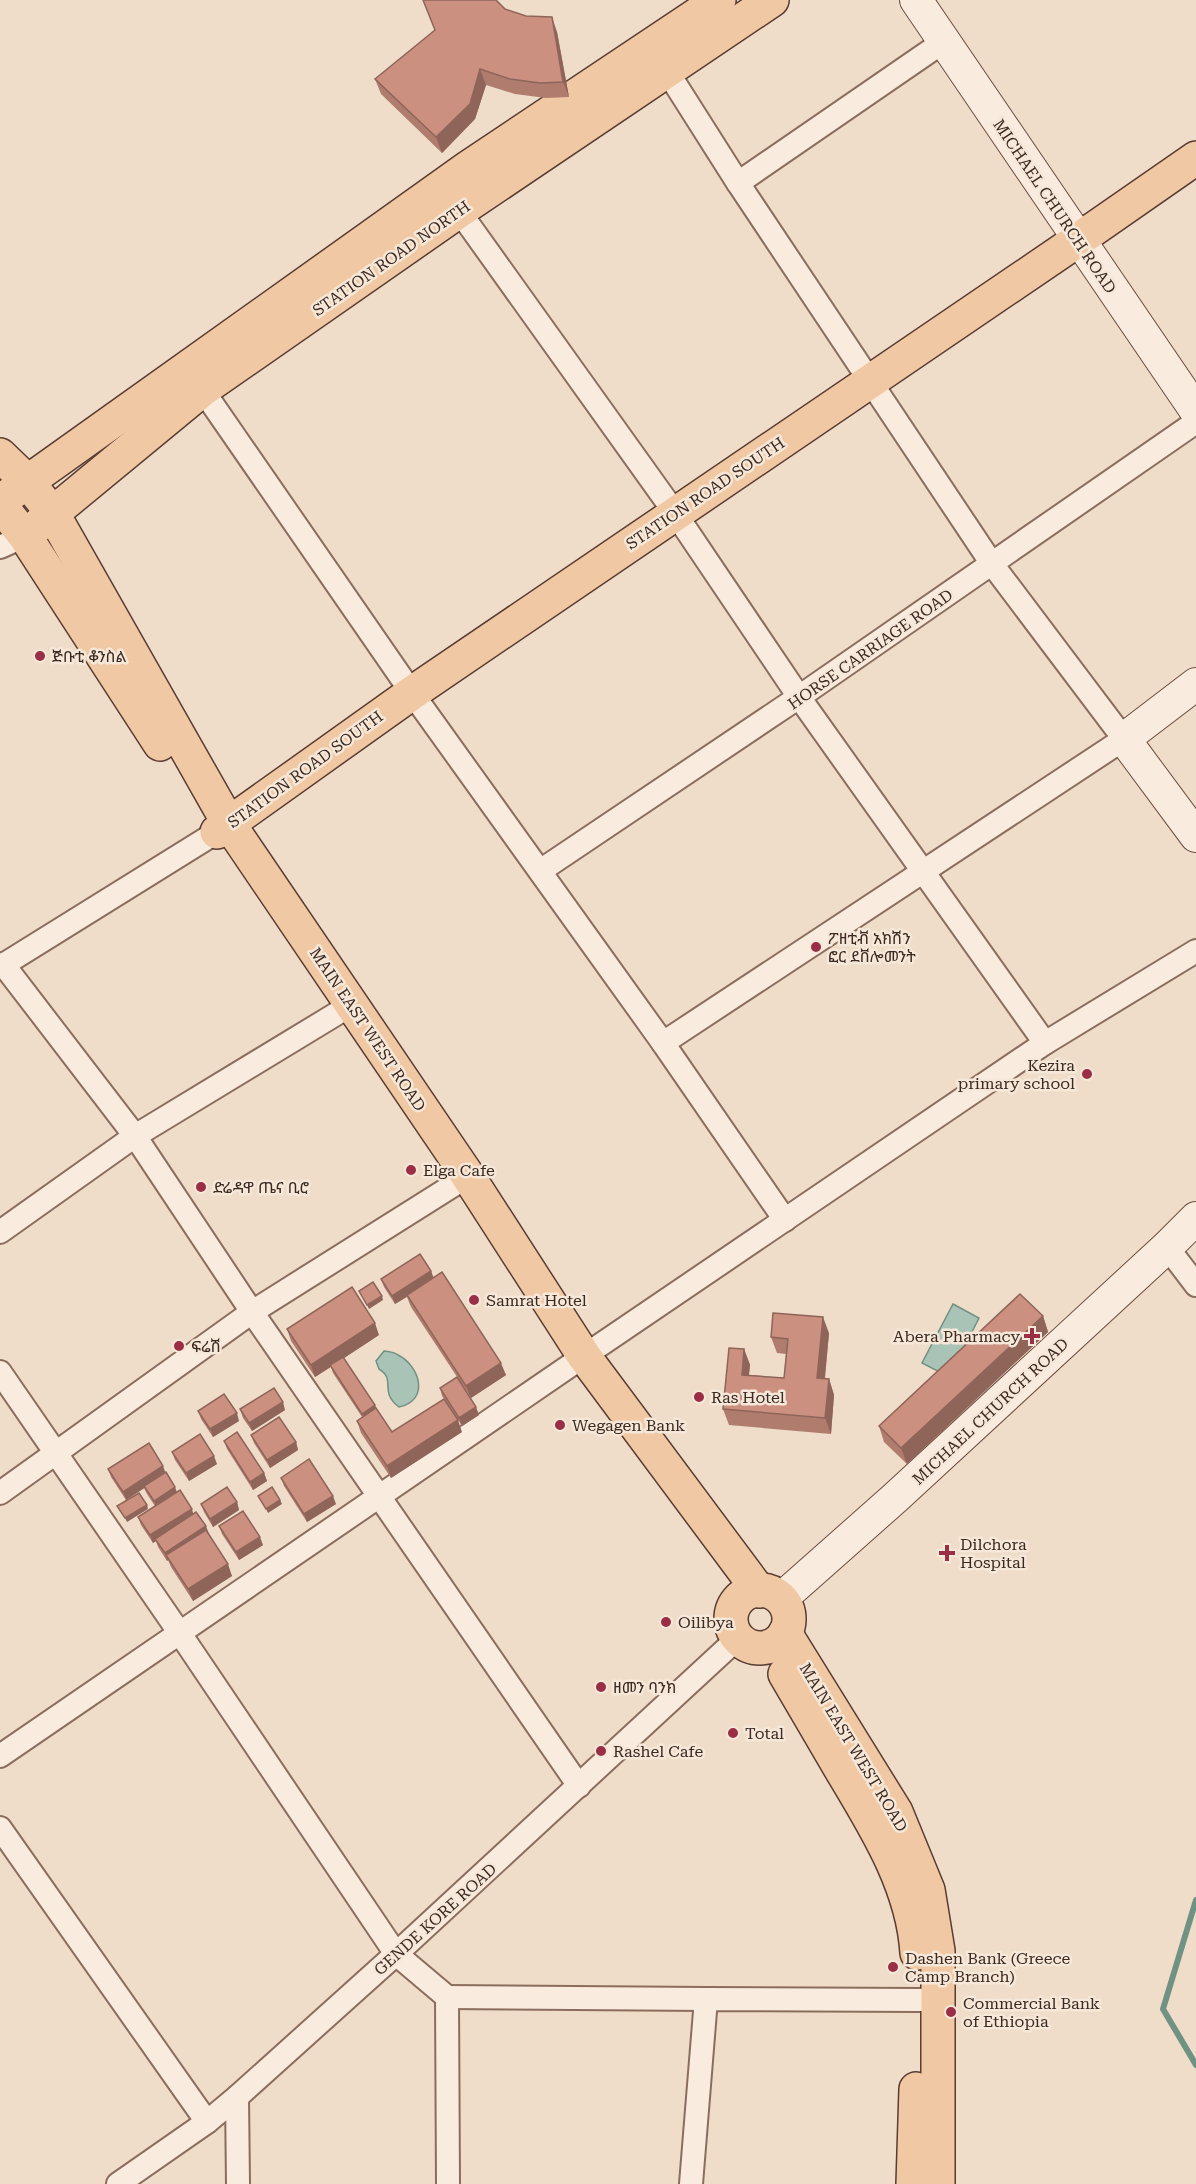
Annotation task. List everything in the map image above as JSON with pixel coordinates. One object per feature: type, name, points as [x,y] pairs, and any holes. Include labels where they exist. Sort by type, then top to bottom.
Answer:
[{"type":"main road","name":"STATION ROAD NORTH","points":[[0,504],[27,481],[195,379],[459,211],[659,59],[719,0]]},
{"type":"main road","name":"STATION ROAD NORTH","points":[[13,542],[53,514],[195,379],[470,167],[659,59],[772,0]]},
{"type":"main road","name":"MICHAEL CHURCH ROAD","points":[[916,0],[1196,411]]},
{"type":"main road","name":"STATION ROAD SOUTH","points":[[223,828],[412,693],[1196,158]]},
{"type":"main road","name":"MAIN EAST WEST ROAD","points":[[0,454],[27,481],[53,514],[223,828],[341,1011],[462,1180]]},
{"type":"main road","name":"MAIN EAST WEST ROAD","points":[[0,504],[13,542],[223,828],[462,1180],[579,1360],[759,1597]]},
{"type":"main road","points":[[1196,684],[1124,739],[1196,836]]},
{"type":"main road","name":"MICHAEL CHURCH ROAD","points":[[759,1597],[896,1498],[1167,1248],[1196,1218]]},
{"type":"main road","points":[[759,1597],[789,1615],[764,1639],[731,1624],[731,1615],[759,1597]]},
{"type":"main road","name":"MAIN EAST WEST ROAD","points":[[764,1639],[829,1725],[892,1861],[907,1902],[929,1999],[926,2117],[913,2184]]},
{"type":"main road","name":"MAIN EAST WEST ROAD","points":[[926,2117],[938,2184]]},
{"type":"street","points":[[738,183],[943,42]]},
{"type":"street","points":[[659,59],[738,183],[992,564],[1124,739],[663,1043]]},
{"type":"street","points":[[459,211],[675,513],[799,698],[1044,1043]]},
{"type":"street","points":[[195,379],[412,693],[663,1043],[785,1220]]},
{"type":"street","name":"HORSE CARRIAGE ROAD","points":[[540,871],[799,698],[1196,422]]},
{"type":"street","points":[[223,828],[2,965],[135,1136],[252,1312],[579,1786]]},
{"type":"street","points":[[0,1756],[1044,1043],[1196,951]]},
{"type":"street","points":[[0,1232],[135,1136],[341,1011]]},
{"type":"street","points":[[0,1493],[252,1312],[462,1180]]},
{"type":"street","points":[[1167,1248],[1196,1285]]},
{"type":"street","points":[[0,1372],[396,1954],[447,1997],[929,1999]]},
{"type":"street","name":"GENDE KORE ROAD","points":[[118,2184],[207,2122],[237,2097],[579,1786],[764,1639]]},
{"type":"street","points":[[0,1828],[207,2122]]},
{"type":"street","points":[[447,1997],[448,2184]]},
{"type":"street","points":[[691,2184],[706,1999]]},
{"type":"street","points":[[237,2097],[238,2184]]},
{"type":"shaded area","points":[[953,1304],[979,1318],[949,1377],[922,1363]]},
{"type":"shaded area","points":[[384,1351],[395,1353],[405,1360],[416,1374],[418,1390],[415,1397],[409,1403],[399,1407],[390,1396],[387,1377],[379,1369],[376,1361]]},
{"type":"building","points":[[423,0],[496,0],[505,9],[526,16],[552,17],[563,82],[540,83],[510,79],[480,69],[470,104],[436,137],[375,79],[435,30]]},
{"type":"building","points":[[420,1254],[431,1271],[392,1296],[381,1279]]},
{"type":"building","points":[[442,1272],[501,1363],[466,1386],[407,1295]]},
{"type":"building","points":[[373,1282],[382,1296],[367,1305],[359,1291]]},
{"type":"building","points":[[352,1287],[375,1323],[311,1365],[287,1329]]},
{"type":"building","points":[[1020,1294],[1043,1316],[901,1448],[879,1426]]},
{"type":"building","points":[[773,1313],[823,1317],[817,1378],[829,1379],[825,1418],[723,1409],[729,1348],[744,1349],[742,1375],[784,1378],[788,1339],[771,1337]]},
{"type":"building","points":[[343,1357],[375,1405],[362,1414],[330,1365]]},
{"type":"building","points":[[457,1377],[476,1407],[459,1418],[440,1388]]},
{"type":"building","points":[[274,1388],[283,1402],[249,1423],[240,1409]]},
{"type":"building","points":[[224,1394],[237,1413],[210,1429],[198,1411]]},
{"type":"building","points":[[444,1399],[458,1420],[387,1466],[357,1421],[376,1408],[392,1432]]},
{"type":"building","points":[[279,1417],[296,1442],[267,1460],[251,1435]]},
{"type":"building","points":[[237,1432],[264,1473],[250,1482],[224,1441]]},
{"type":"building","points":[[200,1434],[214,1456],[186,1473],[172,1452]]},
{"type":"building","points":[[149,1443],[163,1466],[123,1492],[108,1469]]},
{"type":"building","points":[[309,1459],[333,1496],[304,1514],[281,1478]]},
{"type":"building","points":[[166,1472],[175,1487],[154,1501],[144,1486]]},
{"type":"building","points":[[227,1487],[237,1502],[210,1519],[201,1504]]},
{"type":"building","points":[[272,1487],[280,1500],[266,1509],[258,1496]]},
{"type":"building","points":[[180,1490],[192,1509],[150,1535],[138,1517]]},
{"type":"building","points":[[139,1493],[147,1505],[125,1518],[117,1506]]},
{"type":"building","points":[[243,1511],[260,1537],[236,1552],[219,1526]]},
{"type":"building","points":[[196,1512],[206,1526],[165,1553],[155,1539]]},
{"type":"building","points":[[206,1530],[228,1564],[188,1589],[166,1555]]},
{"type":"waterway","points":[[1196,1900],[1163,2009],[1196,2065]]},
{"type":"place","name":"ጅቡቲ ቆንስል","points":[[40,656]]},
{"type":"place","name":"ፖዘቲቭ አክሽን ፎር ደቨሎመንት","points":[[816,947]]},
{"type":"place","name":"Kezira primary school","points":[[1087,1074]]},
{"type":"place","name":"Elga Cafe","points":[[411,1170]]},
{"type":"place","name":"ድሬዳዋ ጤና ቢሮ","points":[[201,1187]]},
{"type":"place","name":"Samrat Hotel","points":[[474,1300]]},
{"type":"place","name":"Abera Pharmacy","points":[[1032,1336]]},
{"type":"place","name":"ፍሬሽ","points":[[179,1346]]},
{"type":"place","name":"Ras Hotel","points":[[699,1397]]},
{"type":"place","name":"Wegagen Bank","points":[[560,1425]]},
{"type":"place","name":"Dilchora Hospital","points":[[947,1553]]},
{"type":"place","name":"Oilibya","points":[[666,1622]]},
{"type":"place","name":"ዘመን ባንክ","points":[[601,1687]]},
{"type":"place","name":"Total","points":[[733,1733]]},
{"type":"place","name":"Rashel Cafe","points":[[601,1751]]},
{"type":"place","name":"Dashen Bank (Greece Camp Branch)","points":[[893,1967]]},
{"type":"place","name":"Commercial Bank of Ethiopia","points":[[951,2012]]}]
